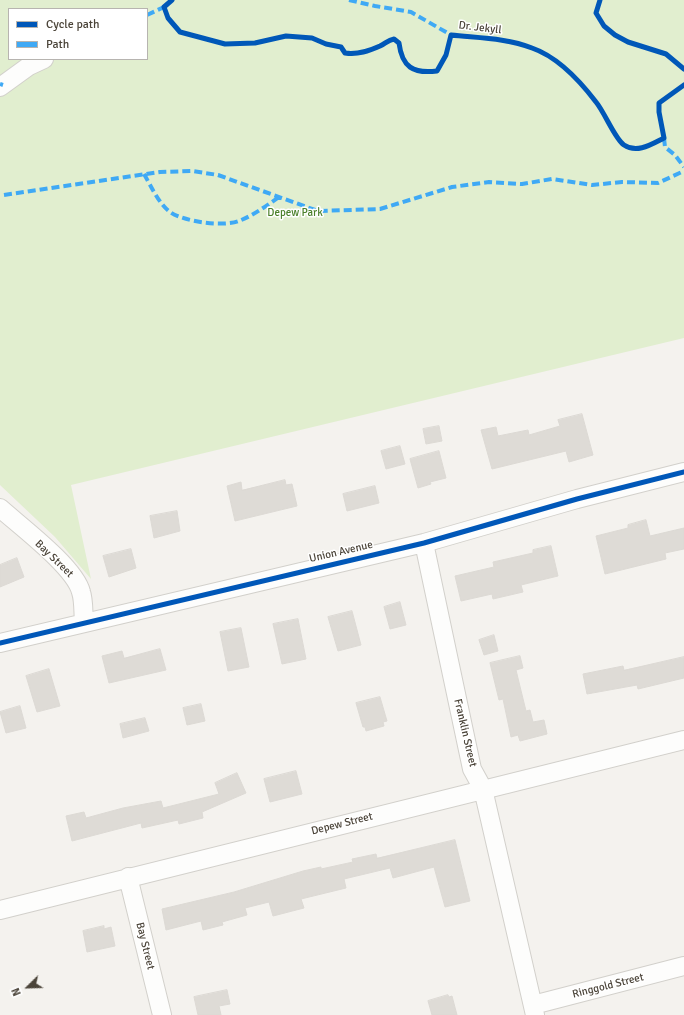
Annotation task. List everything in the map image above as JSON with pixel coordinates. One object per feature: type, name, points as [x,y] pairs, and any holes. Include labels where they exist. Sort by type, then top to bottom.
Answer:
[{"type":"street","points":[[0,87],[29,66],[42,60]]},
{"type":"street","name":"Union Avenue","points":[[0,643],[424,543],[577,499],[684,472]]},
{"type":"street","name":"Bay Street","points":[[0,508],[66,567],[76,580],[81,592],[84,622]]},
{"type":"street","name":"Franklin Street","points":[[424,543],[472,769],[483,789],[534,1010]]},
{"type":"street","name":"Depew Street","points":[[0,910],[684,740]]},
{"type":"street","name":"Bay Street","points":[[128,877],[162,1015]]},
{"type":"street","name":"Ringgold Street","points":[[534,1010],[684,966]]},
{"type":"green space","name":"Depew Park","points":[[0,0],[684,0],[684,338],[71,485],[91,579],[55,537],[0,485]]},
{"type":"building","points":[[582,414],[593,455],[569,462],[566,451],[492,469],[481,430],[496,427],[498,436],[528,430],[529,435],[560,426],[558,420]]},
{"type":"building","points":[[439,426],[442,441],[426,444],[423,429]]},
{"type":"building","points":[[400,446],[405,464],[386,469],[381,451]]},
{"type":"building","points":[[439,451],[446,478],[430,482],[431,484],[418,488],[410,459]]},
{"type":"building","points":[[285,480],[286,485],[292,484],[297,506],[235,521],[227,486],[241,482],[242,490]]},
{"type":"building","points":[[375,486],[379,503],[347,511],[343,494]]},
{"type":"building","points":[[177,511],[180,531],[154,538],[150,516]]},
{"type":"building","points":[[646,520],[650,536],[684,528],[684,549],[665,553],[666,559],[605,574],[596,536],[628,528],[628,525]]},
{"type":"building","points":[[551,546],[558,576],[521,585],[523,592],[493,599],[492,594],[461,601],[455,576],[494,567],[493,562],[533,553],[533,550]]},
{"type":"building","points":[[131,549],[136,568],[109,577],[103,556]]},
{"type":"building","points":[[17,558],[24,577],[0,587],[0,565]]},
{"type":"building","points":[[400,602],[406,625],[390,629],[384,607]]},
{"type":"building","points":[[352,611],[361,645],[338,651],[328,617]]},
{"type":"building","points":[[298,619],[306,659],[282,664],[273,624]]},
{"type":"building","points":[[241,628],[249,667],[228,671],[220,632]]},
{"type":"building","points":[[494,635],[498,651],[484,655],[479,640]]},
{"type":"building","points":[[160,649],[166,670],[109,683],[102,656],[122,651],[124,658]]},
{"type":"building","points":[[520,656],[523,668],[516,670],[526,711],[530,710],[533,722],[544,720],[547,734],[520,741],[518,735],[511,737],[503,699],[499,700],[490,663]]},
{"type":"building","points":[[684,657],[684,678],[638,689],[637,685],[587,694],[583,674],[623,666],[624,670]]},
{"type":"building","points":[[49,669],[60,706],[37,712],[26,676]]},
{"type":"building","points":[[380,697],[387,721],[383,722],[384,726],[366,731],[365,727],[363,727],[356,703]]},
{"type":"building","points":[[201,704],[205,721],[187,725],[183,708]]},
{"type":"building","points":[[20,706],[26,728],[6,733],[0,712]]},
{"type":"building","points":[[145,718],[149,731],[123,738],[120,724]]},
{"type":"building","points":[[296,771],[302,794],[270,802],[264,779]]},
{"type":"building","points":[[237,773],[246,793],[202,812],[203,818],[179,824],[178,820],[142,828],[141,823],[72,841],[66,816],[84,812],[86,818],[123,808],[161,801],[163,808],[219,794],[215,783]]},
{"type":"building","points":[[455,840],[470,901],[445,907],[434,867],[393,878],[390,868],[344,879],[346,888],[301,899],[304,908],[273,916],[269,902],[245,908],[247,915],[222,922],[223,925],[203,930],[201,921],[166,930],[162,909],[234,892],[303,871],[321,867],[321,869],[353,862],[352,859],[376,854],[377,858]]},
{"type":"building","points":[[104,926],[104,929],[111,927],[115,946],[87,952],[83,931]]},
{"type":"building","points":[[227,990],[230,1004],[219,1006],[221,1015],[198,1015],[194,997]]},
{"type":"building","points":[[448,995],[449,997],[452,996],[457,1015],[432,1015],[428,1001]]},
{"type":"marked path","points":[[349,0],[411,12],[451,35]]},
{"type":"marked path","points":[[148,15],[164,7]]},
{"type":"marked path","points":[[664,138],[665,147],[675,155],[684,167]]},
{"type":"marked path","points":[[4,195],[160,172],[192,171],[218,175],[318,211],[380,209],[452,187],[489,182],[522,184],[552,179],[592,185],[622,182],[658,183],[684,171]]},
{"type":"marked path","points":[[144,174],[166,209],[176,216],[194,221],[224,224],[232,223],[255,213],[279,197]]},
{"type":"cycle path","name":"Dr. Jekyll","points":[[172,0],[164,7],[168,18],[180,32],[225,44],[255,43],[286,36],[312,38],[326,44],[341,47],[345,53],[359,53],[368,51],[394,39],[399,43],[406,63],[415,70],[421,71],[437,71],[446,55],[451,35],[513,42],[532,48],[551,57],[568,70],[596,102],[621,142],[629,148],[634,149],[644,147],[664,138],[659,112],[659,103],[684,85]]},
{"type":"cycle path","points":[[600,0],[596,13],[604,26],[615,35],[628,42],[666,54],[684,69]]},
{"type":"cycle path","points":[[0,643],[424,543],[577,499],[684,472]]}]
